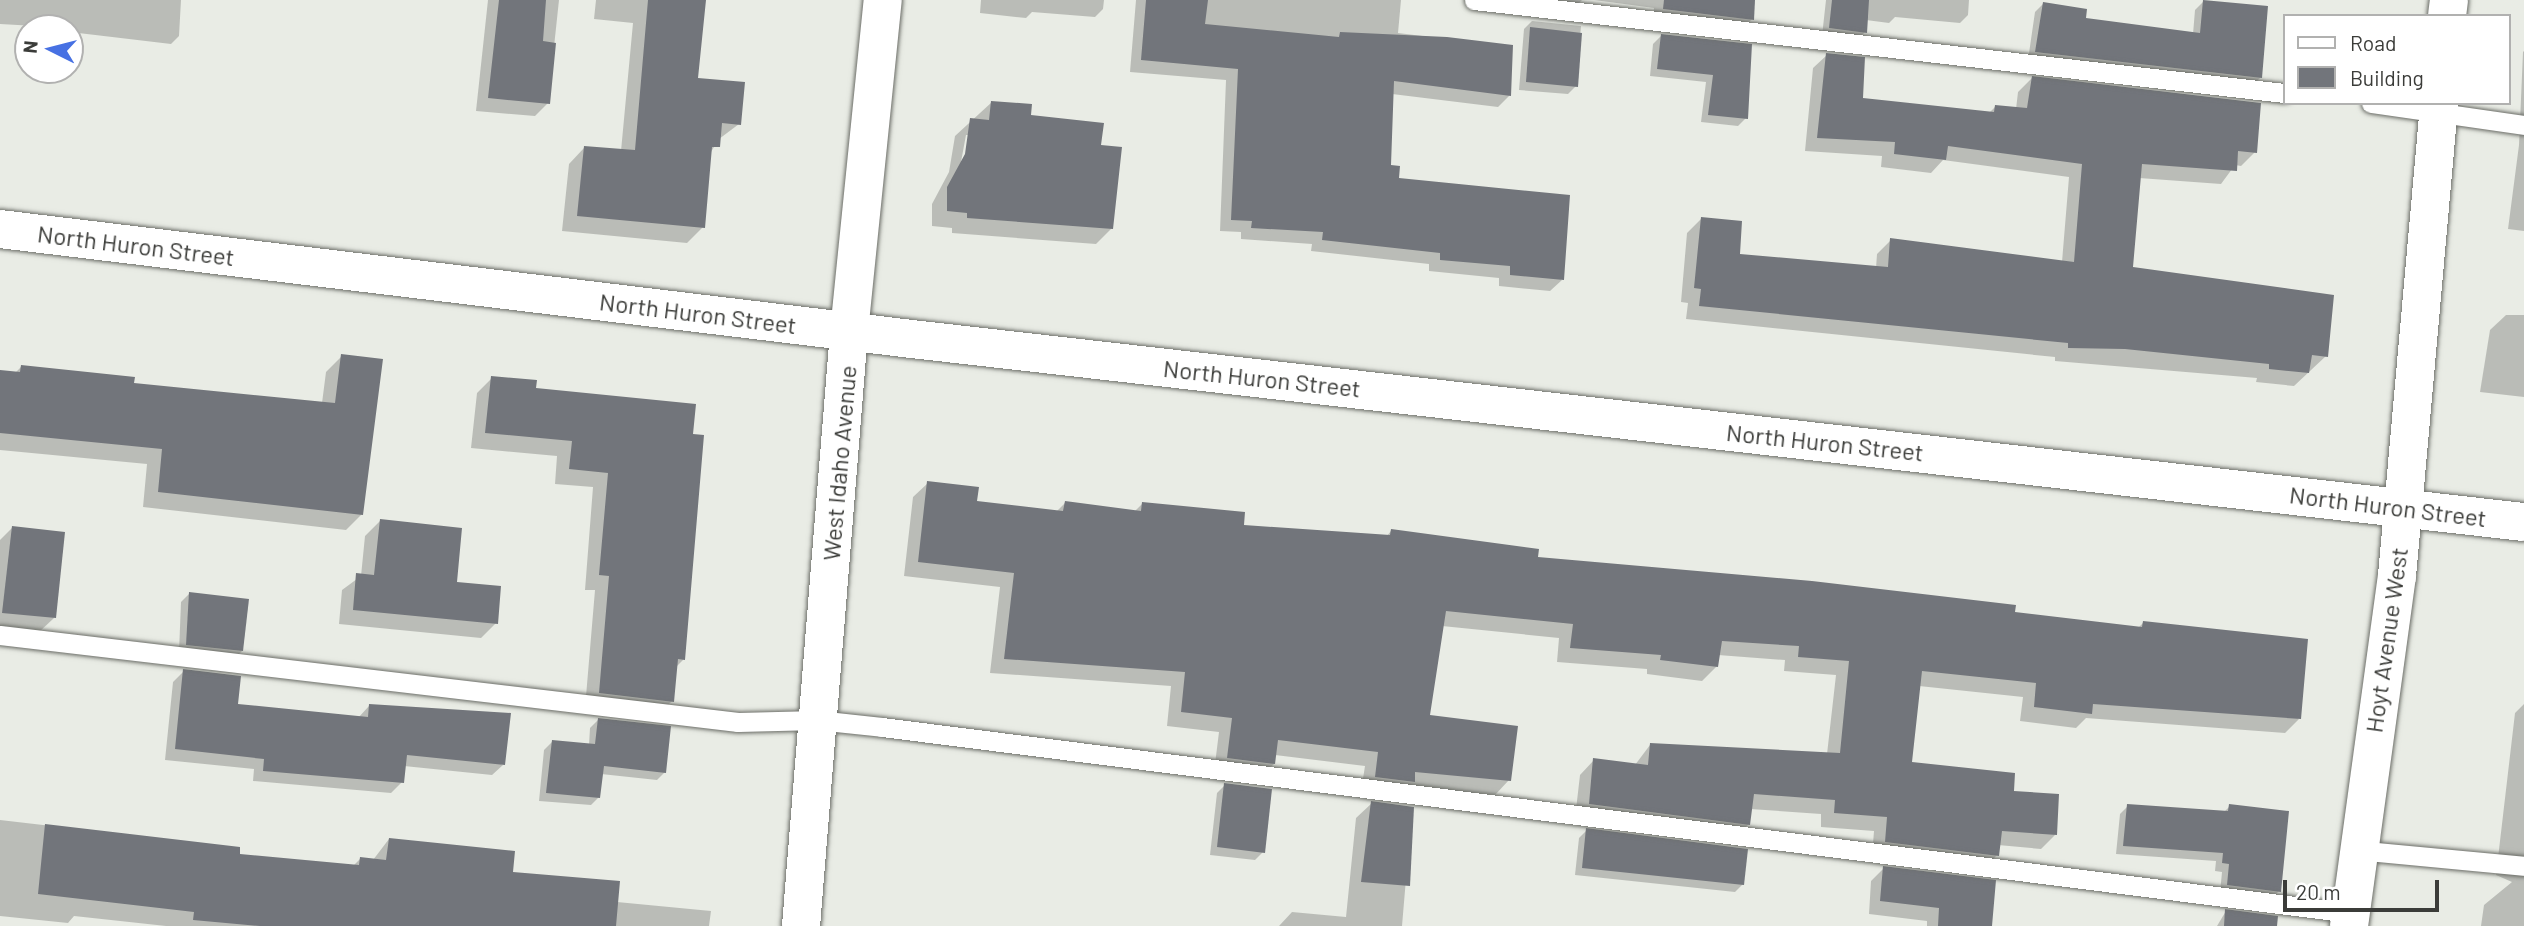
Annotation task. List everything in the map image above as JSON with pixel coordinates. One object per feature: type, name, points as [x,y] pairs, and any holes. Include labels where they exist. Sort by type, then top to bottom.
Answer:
[{"type":"street","name":"West Idaho Avenue","points":[[801,926],[849,331],[884,0]]},
{"type":"street","name":"Hoyt Avenue West","points":[[2350,919],[2356,850],[2403,508],[2439,109]]},
{"type":"street","name":"North Huron Street","points":[[0,229],[849,331],[2524,522]]},
{"type":"lane","points":[[1474,0],[2282,93]]},
{"type":"lane","points":[[2394,105],[2439,109],[2524,125]]},
{"type":"lane","points":[[0,635],[738,722],[817,720],[2350,919]]},
{"type":"lane","points":[[2356,850],[2524,866]]},
{"type":"building","points":[[499,0],[546,0],[543,41],[556,43],[550,104],[488,98]]},
{"type":"building","points":[[648,0],[706,0],[698,78],[745,82],[741,125],[722,123],[720,147],[712,147],[705,228],[577,216],[584,146],[635,150]]},
{"type":"building","points":[[1146,0],[1208,0],[1205,24],[1339,37],[1340,32],[1447,37],[1513,45],[1511,96],[1394,81],[1391,165],[1400,166],[1399,178],[1570,195],[1564,280],[1510,275],[1510,266],[1440,260],[1440,253],[1322,240],[1323,232],[1251,228],[1252,221],[1231,220],[1238,69],[1141,60]]},
{"type":"building","points":[[1664,0],[1755,0],[1754,20],[1663,9]]},
{"type":"building","points":[[1832,0],[1869,0],[1867,33],[1829,28]]},
{"type":"building","points":[[2203,0],[2268,6],[2262,78],[2035,52],[2043,2],[2087,9],[2086,18],[2200,33]]},
{"type":"building","points":[[1530,27],[1582,33],[1578,87],[1526,82]]},
{"type":"building","points":[[1661,34],[1752,44],[1748,119],[1708,115],[1713,75],[1657,69]]},
{"type":"building","points":[[1826,53],[1865,57],[1863,98],[1994,112],[1995,105],[2027,108],[2032,76],[2261,103],[2257,153],[2238,151],[2237,171],[2142,164],[2133,267],[2334,295],[2328,357],[2312,355],[2309,373],[2269,369],[2269,364],[2125,349],[2068,348],[2068,343],[1699,306],[1701,289],[1694,288],[1701,217],[1742,221],[1740,254],[1888,267],[1890,238],[2074,262],[2082,164],[1948,146],[1946,160],[1894,154],[1895,142],[1817,138]]},
{"type":"building","points":[[991,101],[1032,104],[1031,115],[1104,123],[1101,145],[1122,147],[1113,229],[967,218],[967,213],[947,211],[947,187],[965,154],[970,118],[989,120]]},
{"type":"building","points":[[341,354],[383,359],[363,515],[158,492],[162,449],[0,433],[0,370],[20,372],[21,365],[135,377],[134,383],[335,403]]},
{"type":"building","points":[[491,376],[537,380],[536,388],[696,404],[693,434],[704,435],[685,660],[678,659],[674,702],[599,693],[609,576],[599,575],[608,473],[569,469],[572,441],[485,433]]},
{"type":"building","points":[[927,481],[979,487],[977,501],[1063,511],[1065,501],[1141,511],[1142,502],[1245,512],[1244,525],[1390,535],[1391,529],[1539,549],[1538,557],[1812,581],[2016,605],[2015,612],[2142,627],[2143,621],[2308,639],[2301,719],[2093,704],[2092,714],[2034,707],[2036,683],[1922,671],[1912,762],[2015,773],[2014,791],[2059,794],[2057,835],[2002,831],[1999,856],[1885,842],[1887,817],[1834,813],[1835,800],[1754,794],[1750,825],[1589,804],[1593,758],[1648,765],[1650,743],[1840,753],[1849,661],[1798,657],[1799,646],[1722,641],[1718,667],[1660,660],[1661,655],[1570,648],[1573,624],[1446,611],[1430,715],[1518,726],[1511,781],[1415,772],[1415,782],[1375,777],[1378,752],[1278,740],[1275,764],[1227,758],[1232,718],[1181,712],[1185,672],[1004,659],[1014,573],[918,562]]},
{"type":"building","points":[[380,519],[462,528],[457,582],[501,586],[498,624],[353,610],[356,573],[374,575]]},
{"type":"building","points":[[12,526],[65,532],[56,618],[2,613]]},
{"type":"building","points":[[189,592],[249,599],[243,651],[186,645]]},
{"type":"building","points":[[183,669],[241,676],[238,704],[368,717],[369,704],[511,713],[505,765],[407,755],[404,783],[263,771],[264,759],[175,749]]},
{"type":"building","points":[[598,718],[671,726],[666,773],[604,766],[600,798],[546,793],[552,740],[595,744]]},
{"type":"building","points":[[1224,783],[1272,789],[1265,853],[1217,847]]},
{"type":"building","points":[[1371,801],[1414,807],[1410,886],[1361,882]]},
{"type":"building","points":[[2127,804],[2228,811],[2229,804],[2289,811],[2281,892],[2227,885],[2229,864],[2222,863],[2223,853],[2123,846]]},
{"type":"building","points":[[45,824],[240,847],[240,854],[359,865],[360,857],[386,860],[389,838],[515,851],[513,872],[620,881],[616,926],[260,926],[193,920],[194,912],[38,894]]},
{"type":"building","points":[[1586,828],[1748,849],[1744,885],[1582,868]]},
{"type":"building","points":[[1883,866],[1996,880],[1992,926],[1938,926],[1939,908],[1880,901]]},
{"type":"building","points":[[2225,909],[2278,916],[2277,926],[2224,926]]}]
